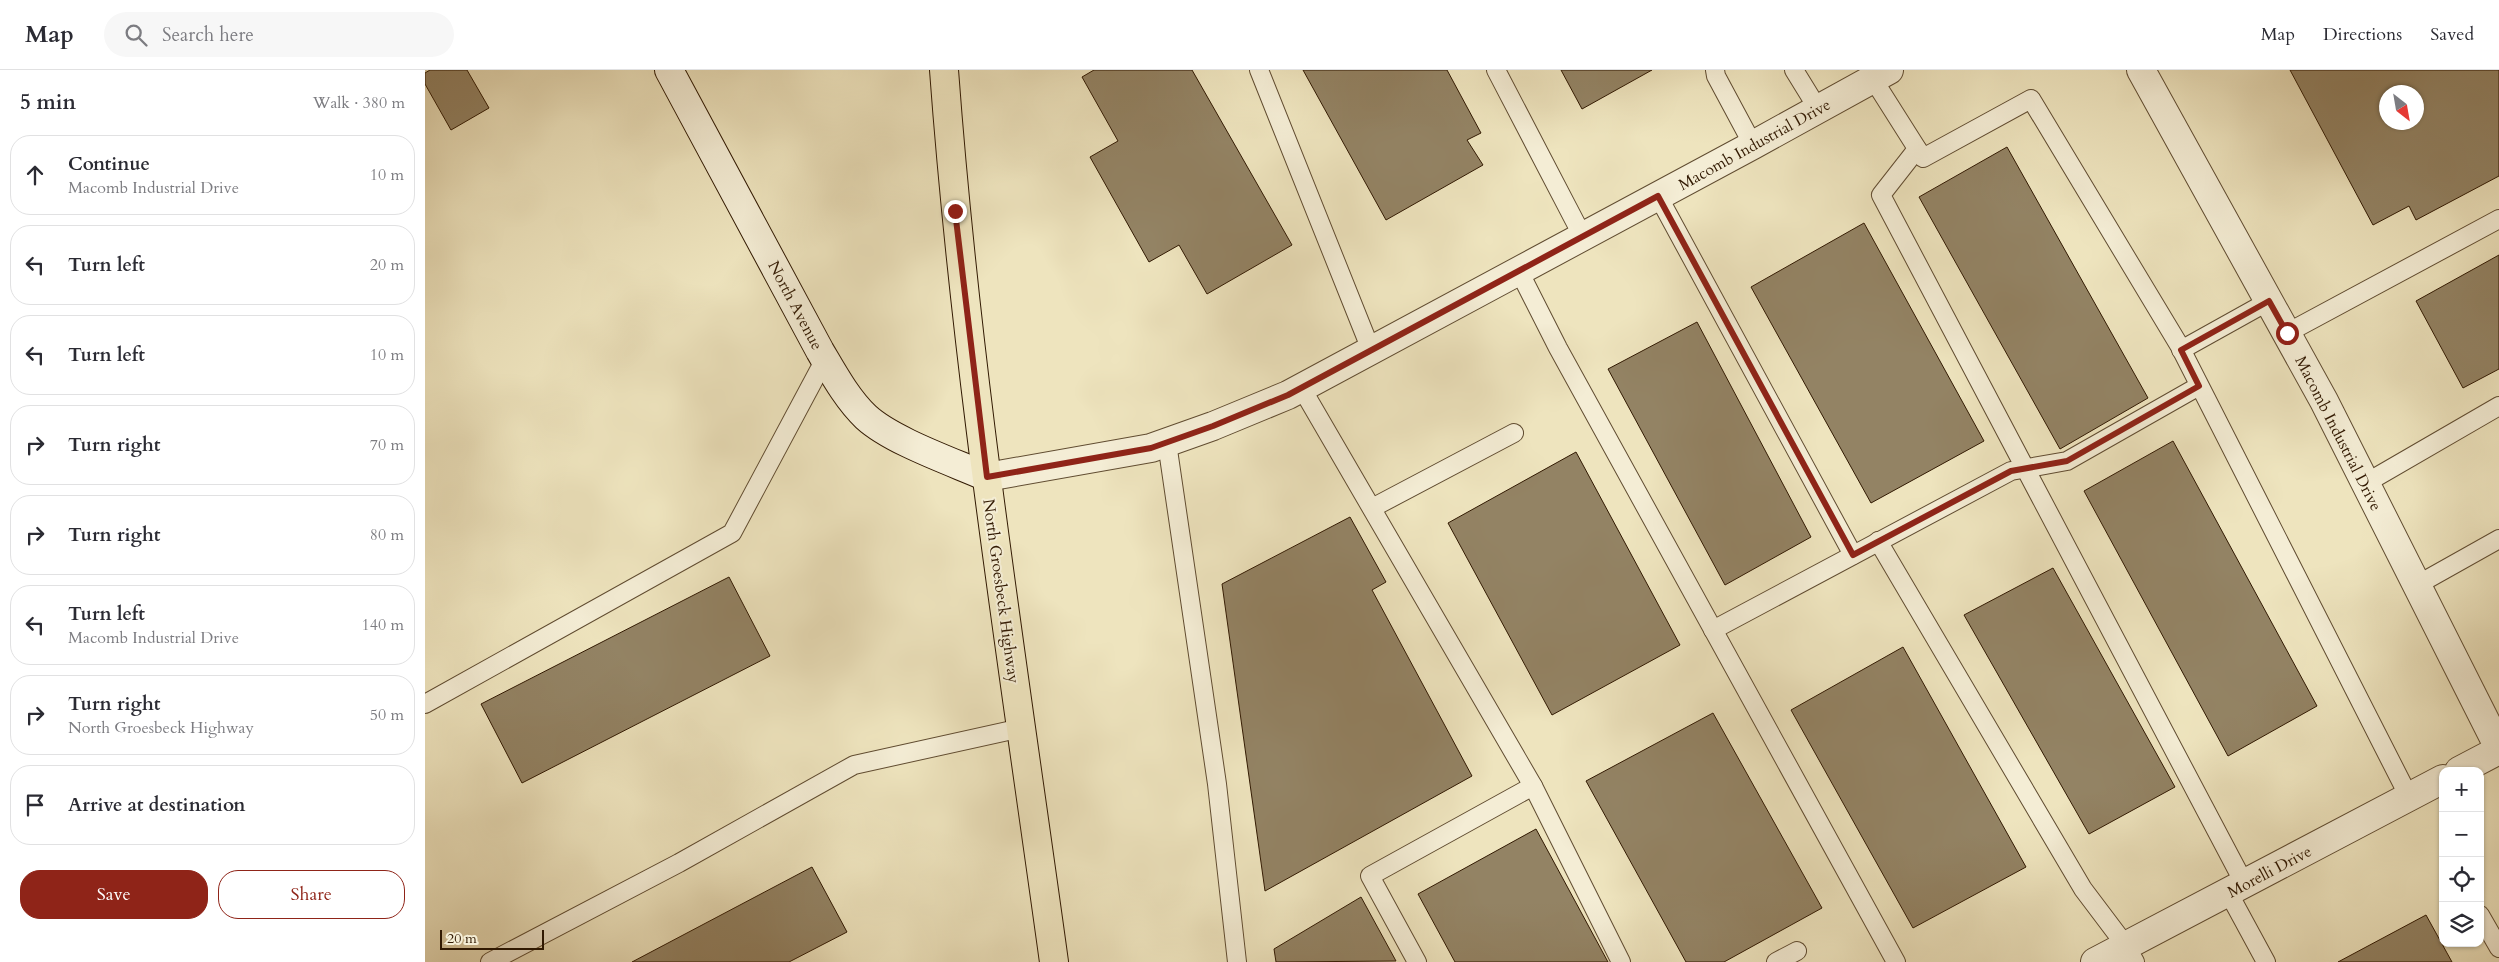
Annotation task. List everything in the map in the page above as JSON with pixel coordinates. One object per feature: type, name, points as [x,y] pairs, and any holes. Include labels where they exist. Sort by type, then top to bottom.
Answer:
[{"type":"main road","name":"North Groesbeck Highway","points":[[944,70],[955,211],[987,477],[1054,962]]},
{"type":"street","name":"North Avenue","points":[[669,70],[825,359],[845,391],[866,417],[889,433],[987,477]]},
{"type":"street","name":"Macomb Industrial Drive","points":[[2141,70],[2287,333],[2499,749]]},
{"type":"street","name":"Macomb Industrial Drive","points":[[987,477],[1096,460],[1167,443],[1213,426],[1301,387],[1583,237],[1881,74]]},
{"type":"street","points":[[2466,767],[2499,749]]},
{"type":"street","name":"Morelli Drive","points":[[2095,962],[2130,954],[2236,888],[2439,782]]},
{"type":"lane","points":[[1259,70],[1371,350]]},
{"type":"lane","points":[[1496,70],[1583,237]]},
{"type":"lane","points":[[1715,70],[1716,76],[1753,145]]},
{"type":"lane","points":[[1794,70],[1818,109]]},
{"type":"lane","points":[[1881,74],[1923,158],[2031,99],[2181,350],[2409,797]]},
{"type":"lane","points":[[1917,149],[1881,195],[2024,469],[2236,888],[2266,962]]},
{"type":"lane","points":[[1658,196],[1853,555]]},
{"type":"lane","points":[[2287,333],[2499,219]]},
{"type":"lane","points":[[1519,271],[1558,348],[1896,962]]},
{"type":"lane","points":[[2181,350],[2269,301]]},
{"type":"lane","points":[[425,704],[732,532],[825,359]]},
{"type":"lane","points":[[1713,630],[2011,471],[2067,461],[2199,386]]},
{"type":"lane","points":[[1301,387],[1533,786],[1621,962]]},
{"type":"lane","points":[[2365,483],[2499,406]]},
{"type":"lane","points":[[1371,508],[1514,433]]},
{"type":"lane","points":[[1167,443],[1217,784],[1237,962]]},
{"type":"lane","points":[[2417,585],[2499,539]]},
{"type":"lane","points":[[1878,541],[2078,880],[2130,954]]},
{"type":"lane","points":[[490,962],[679,863],[854,765],[1021,728]]},
{"type":"lane","points":[[1417,962],[1370,876],[1533,786]]},
{"type":"lane","points":[[2484,922],[2499,948]]},
{"type":"lane","points":[[1776,962],[1797,951]]},
{"type":"building","points":[[430,70],[467,70],[489,108],[451,130],[425,84],[425,73]]},
{"type":"building","points":[[1094,70],[1192,70],[1292,245],[1207,294],[1179,245],[1149,262],[1090,157],[1118,141],[1082,77]]},
{"type":"building","points":[[1303,70],[1447,70],[1481,133],[1467,140],[1483,165],[1386,220]]},
{"type":"building","points":[[1561,70],[1652,70],[1582,109]]},
{"type":"building","points":[[2290,70],[2499,70],[2499,176],[2416,220],[2409,206],[2373,225]]},
{"type":"building","points":[[2007,147],[2148,398],[2060,449],[1919,197]]},
{"type":"building","points":[[1864,223],[1984,441],[1871,503],[1751,287]]},
{"type":"building","points":[[2499,255],[2499,369],[2463,388],[2416,301]]},
{"type":"building","points":[[1697,322],[1811,537],[1725,585],[1608,369]]},
{"type":"building","points":[[2173,441],[2317,706],[2228,756],[2084,491]]},
{"type":"building","points":[[1576,452],[1680,645],[1552,715],[1448,523]]},
{"type":"building","points":[[1350,517],[1386,582],[1372,590],[1472,776],[1265,891],[1222,584]]},
{"type":"building","points":[[2053,568],[2175,787],[2089,834],[1964,615]]},
{"type":"building","points":[[729,577],[770,656],[522,783],[481,704]]},
{"type":"building","points":[[1903,647],[2026,867],[1913,928],[1791,710]]},
{"type":"building","points":[[1713,713],[1822,908],[1724,962],[1686,962],[1586,781]]},
{"type":"building","points":[[1536,829],[1608,962],[1455,962],[1418,894]]},
{"type":"building","points":[[812,867],[847,932],[789,962],[632,962]]},
{"type":"building","points":[[1361,897],[1396,961],[1276,962],[1274,949]]},
{"type":"building","points":[[2426,915],[2439,938],[2439,947],[2444,947],[2452,962],[2338,962]]},
{"type":"route","points":[[955,211],[969,347],[987,477],[1096,460],[1151,448],[1213,426],[1288,395],[1658,196],[1853,555],[2011,471],[2067,461],[2199,386],[2181,350],[2269,301],[2287,333]]}]
